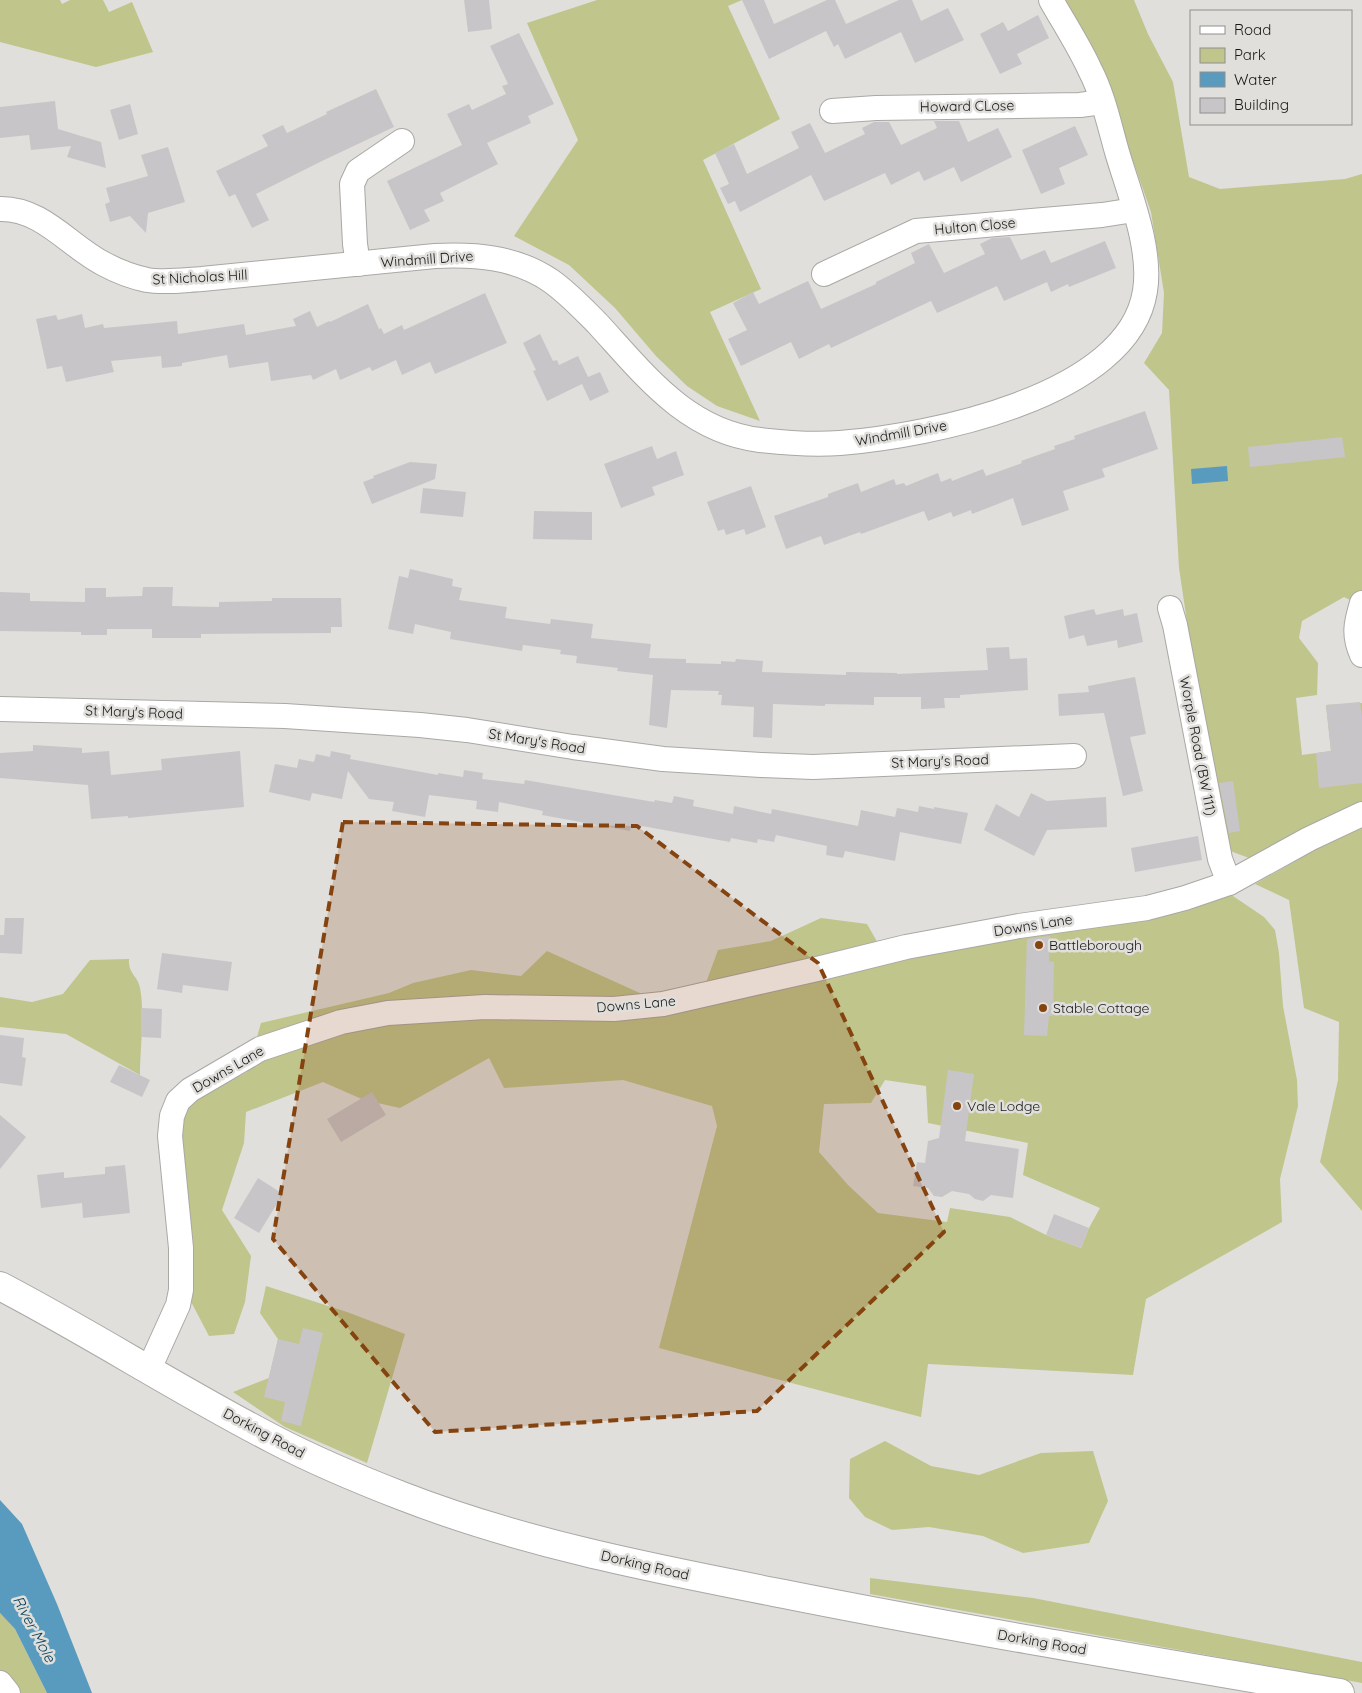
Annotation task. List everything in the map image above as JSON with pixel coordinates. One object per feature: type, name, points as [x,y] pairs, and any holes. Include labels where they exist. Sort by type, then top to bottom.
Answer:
[{"type":"main road","name":"Dorking Road","points":[[0,1286],[47,1310],[273,1439],[328,1466],[453,1515],[538,1540],[670,1572],[925,1622],[1340,1693]]},
{"type":"street","name":"Windmill Drive","points":[[358,264],[467,254],[496,258],[524,267],[549,279],[574,299],[658,389],[697,419],[724,432],[757,440],[794,443],[837,443],[876,440],[924,432],[975,419],[1025,402],[1061,385],[1094,365],[1112,351],[1128,334],[1139,312],[1145,292],[1146,268],[1144,251],[1102,102],[1091,71],[1051,0]]},
{"type":"street","name":"Howard CLose","points":[[832,111],[876,108],[1080,105],[1102,102]]},
{"type":"street","points":[[358,264],[352,184],[358,171],[402,142]]},
{"type":"street","name":"St Nicholas Hill","points":[[0,209],[24,212],[40,219],[77,248],[102,263],[122,272],[148,280],[202,279],[358,264]]},
{"type":"street","name":"Hulton Close","points":[[824,274],[916,231],[1102,215],[1134,210]]},
{"type":"street","points":[[1362,603],[1356,623],[1357,643],[1362,655]]},
{"type":"street","name":"Worple Road (BW 111)","points":[[1170,608],[1176,625],[1220,859],[1229,883]]},
{"type":"street","name":"St Mary's Road","points":[[0,709],[285,716],[420,725],[468,730],[663,759],[761,765],[813,767],[1074,756]]},
{"type":"street","name":"Downs Lane","points":[[149,1369],[178,1305],[181,1290],[181,1248],[170,1136],[172,1116],[178,1100],[190,1090],[260,1049],[341,1022],[388,1013],[485,1007],[614,1008],[663,1004],[906,947],[1019,926],[1147,908],[1185,898],[1229,883],[1309,839],[1362,814]]},
{"type":"street","points":[[0,1683],[8,1693]]},
{"type":"highlighted area","points":[[343,822],[637,826],[818,963],[944,1232],[757,1411],[435,1432],[273,1239]]},
{"type":"green space","points":[[0,0],[60,0],[62,4],[70,0],[103,0],[109,12],[132,2],[153,52],[96,67],[0,42]]},
{"type":"green space","points":[[597,0],[742,0],[728,6],[780,119],[703,160],[761,289],[710,312],[760,421],[717,406],[687,386],[656,356],[615,308],[569,265],[514,236],[578,140],[527,23]]},
{"type":"green space","points":[[1062,0],[1134,0],[1148,34],[1173,82],[1189,177],[1220,189],[1345,179],[1362,174],[1362,606],[1344,597],[1302,621],[1299,638],[1318,663],[1317,695],[1296,698],[1302,755],[1331,751],[1326,705],[1362,703],[1362,802],[1249,858],[1225,849],[1197,689],[1179,568],[1169,390],[1144,363],[1162,333],[1164,293],[1151,212],[1117,115]]},
{"type":"green space","points":[[1362,823],[1362,1211],[1320,1162],[1338,1080],[1339,1022],[1304,1008],[1289,900],[1255,884]]},
{"type":"green space","points":[[1230,894],[1264,917],[1275,930],[1279,953],[1283,1006],[1297,1080],[1298,1106],[1280,1179],[1282,1222],[1146,1299],[1133,1375],[928,1364],[921,1417],[659,1348],[717,1126],[712,1106],[623,1080],[504,1088],[489,1058],[400,1108],[364,1100],[323,1082],[246,1112],[244,1143],[222,1210],[251,1256],[245,1302],[234,1334],[209,1336],[188,1296],[180,1118],[188,1102],[247,1072],[261,1023],[389,993],[413,983],[471,970],[521,976],[547,951],[653,999],[704,988],[718,950],[771,941],[821,918],[867,924],[879,945]],"holes":[[[885,1080],[926,1086],[928,1123],[1028,1143],[1023,1175],[1100,1208],[1081,1248],[1046,1235],[1010,1217],[950,1208],[947,1222],[878,1213],[848,1185],[819,1152],[824,1104],[871,1103]]]},
{"type":"green space","points":[[129,959],[130,968],[139,984],[141,998],[140,1075],[66,1034],[0,1027],[0,997],[32,1002],[63,994],[90,960]]},
{"type":"green space","points":[[266,1286],[347,1312],[405,1334],[367,1463],[285,1427],[233,1392],[269,1378],[278,1339],[260,1313]]},
{"type":"green space","points":[[885,1441],[931,1466],[979,1475],[1041,1453],[1093,1451],[1108,1501],[1089,1543],[1023,1553],[983,1536],[929,1527],[892,1530],[865,1517],[849,1498],[850,1459]]},
{"type":"green space","points":[[870,1578],[1033,1598],[1362,1662],[1362,1683],[870,1594]]},
{"type":"green space","points":[[0,1613],[15,1629],[47,1693],[0,1693]]},
{"type":"water","points":[[1227,466],[1228,481],[1192,484],[1191,469]]},
{"type":"water","name":"River Mole","points":[[0,1500],[22,1524],[57,1604],[92,1693],[47,1693],[15,1629],[0,1613]]},
{"type":"building","points":[[464,0],[489,0],[492,29],[468,32]]},
{"type":"building","points":[[742,0],[764,0],[774,24],[827,0],[835,0],[846,24],[899,0],[912,0],[921,21],[948,8],[964,40],[915,63],[901,32],[845,59],[838,44],[834,47],[826,31],[769,59]]},
{"type":"building","points":[[1038,15],[1049,38],[1017,54],[1022,64],[1000,74],[980,34],[1003,22],[1008,31]]},
{"type":"building","points":[[519,33],[554,104],[528,116],[531,123],[487,143],[498,164],[440,193],[444,201],[424,210],[430,221],[410,230],[387,181],[462,145],[447,114],[469,104],[472,110],[506,94],[502,86],[508,84],[490,46]]},
{"type":"building","points":[[376,89],[394,127],[256,194],[269,220],[252,228],[235,194],[229,197],[216,171],[268,146],[262,135],[283,125],[287,133],[327,114],[326,112]]},
{"type":"building","points":[[55,101],[58,129],[101,142],[106,168],[67,157],[71,146],[31,150],[29,135],[0,138],[0,107]]},
{"type":"building","points":[[130,104],[138,134],[119,140],[110,110]]},
{"type":"building","points":[[934,121],[959,121],[968,142],[998,128],[1012,157],[961,182],[954,167],[924,181],[919,171],[891,185],[885,173],[824,201],[811,175],[740,212],[735,201],[728,204],[720,188],[729,184],[715,153],[734,144],[747,174],[799,148],[791,132],[810,123],[825,153],[865,134],[862,128],[874,122],[889,122],[901,145],[937,128]]},
{"type":"building","points":[[1075,126],[1088,155],[1059,168],[1065,184],[1041,194],[1022,150]]},
{"type":"building","points":[[168,147],[185,202],[148,213],[146,233],[130,216],[110,222],[105,204],[110,202],[106,188],[148,176],[141,155]]},
{"type":"building","points":[[1010,237],[1021,260],[1045,250],[1051,263],[1105,241],[1116,268],[1069,287],[1068,284],[1051,292],[1047,282],[1004,301],[997,286],[937,313],[931,301],[831,348],[829,344],[799,359],[791,342],[741,366],[728,339],[747,330],[733,303],[753,292],[759,304],[808,281],[821,309],[876,284],[876,282],[915,263],[911,253],[929,244],[944,273],[985,254],[980,244],[992,238]]},
{"type":"building","points":[[485,293],[507,343],[435,374],[430,362],[402,375],[396,360],[372,371],[370,367],[340,380],[336,369],[313,380],[311,375],[271,381],[268,362],[229,368],[227,355],[182,363],[182,366],[162,368],[161,356],[111,361],[114,372],[66,382],[62,366],[47,369],[36,319],[56,315],[58,320],[82,314],[85,328],[103,324],[104,328],[177,321],[178,334],[244,324],[246,335],[296,326],[293,319],[310,311],[317,327],[368,304],[379,329],[381,328],[384,334],[402,325],[404,330]]},
{"type":"building","points":[[540,334],[553,361],[557,360],[559,365],[578,356],[588,377],[600,372],[609,392],[590,401],[582,384],[547,401],[533,371],[536,370],[523,343]]},
{"type":"building","points":[[1145,411],[1158,449],[1102,469],[1105,477],[1063,491],[1069,510],[1022,526],[1013,498],[972,514],[971,510],[953,517],[951,512],[928,521],[924,511],[824,545],[821,536],[786,549],[774,516],[828,497],[828,494],[858,483],[861,492],[894,479],[896,485],[904,483],[906,486],[938,473],[941,482],[951,478],[952,481],[983,469],[986,476],[1055,449],[1054,446],[1075,439],[1074,436]]},
{"type":"building","points":[[1342,437],[1345,457],[1250,467],[1248,447]]},
{"type":"building","points":[[652,446],[657,459],[676,451],[684,475],[652,487],[655,495],[621,508],[604,464]]},
{"type":"building","points":[[410,462],[437,464],[435,479],[372,504],[363,482],[374,478],[373,476]]},
{"type":"building","points":[[751,486],[766,527],[746,535],[744,529],[726,535],[724,529],[718,531],[707,502]]},
{"type":"building","points":[[423,488],[466,492],[463,517],[420,513]]},
{"type":"building","points":[[534,511],[592,512],[592,540],[533,539]]},
{"type":"building","points":[[410,569],[453,579],[452,586],[462,588],[459,600],[507,607],[505,618],[550,624],[551,619],[593,624],[591,638],[651,644],[649,658],[686,659],[686,663],[721,664],[721,661],[735,662],[736,659],[763,661],[762,672],[846,675],[846,672],[897,674],[988,670],[986,648],[1009,647],[1010,659],[1027,658],[1028,690],[960,695],[960,698],[944,698],[945,708],[921,709],[921,697],[874,697],[874,705],[773,704],[772,738],[753,737],[754,707],[721,705],[722,695],[718,695],[719,691],[671,690],[667,728],[649,725],[653,675],[617,671],[618,668],[576,663],[577,656],[560,654],[561,650],[523,645],[522,651],[450,639],[451,632],[415,624],[413,634],[388,629],[399,576],[408,578]]},
{"type":"building","points":[[143,587],[173,587],[172,606],[219,607],[219,602],[272,601],[272,598],[341,598],[342,627],[331,627],[331,633],[201,634],[201,638],[152,638],[152,629],[107,629],[107,635],[81,635],[81,632],[0,631],[0,592],[30,593],[30,601],[85,602],[85,588],[106,588],[106,597],[142,596]]},
{"type":"building","points":[[1094,609],[1096,615],[1123,609],[1124,616],[1137,613],[1143,642],[1118,648],[1117,640],[1087,646],[1084,635],[1069,639],[1064,616]]},
{"type":"building","points":[[1135,677],[1146,734],[1130,737],[1143,791],[1123,796],[1104,713],[1059,716],[1058,694],[1089,692],[1088,686]]},
{"type":"building","points":[[1360,702],[1362,718],[1362,783],[1319,788],[1316,753],[1331,751],[1326,705]]},
{"type":"building","points":[[33,745],[82,748],[82,753],[109,751],[111,775],[162,770],[161,759],[240,751],[244,807],[128,818],[128,816],[91,819],[88,785],[0,778],[0,753],[33,751]]},
{"type":"building","points":[[331,751],[351,755],[350,759],[438,775],[438,773],[463,777],[464,770],[483,773],[482,779],[524,784],[525,780],[654,802],[655,800],[672,803],[674,796],[694,800],[693,806],[733,814],[734,806],[771,814],[772,809],[858,826],[861,810],[895,817],[897,808],[918,812],[919,806],[968,813],[961,844],[900,832],[895,861],[845,851],[843,858],[826,855],[827,846],[776,835],[774,842],[758,839],[757,843],[731,838],[730,842],[631,824],[630,831],[542,815],[543,811],[499,802],[498,812],[476,809],[477,801],[429,795],[425,817],[392,811],[394,802],[369,799],[348,771],[342,799],[312,793],[310,801],[269,792],[275,764],[297,768],[299,759],[314,762],[316,754],[330,757]]},
{"type":"building","points":[[1233,781],[1240,831],[1229,833],[1219,783]]},
{"type":"building","points":[[1031,793],[1047,801],[1106,797],[1107,827],[1047,830],[1034,856],[984,830],[996,804],[1019,817]]},
{"type":"building","points":[[1198,836],[1202,860],[1135,872],[1131,848]]},
{"type":"building","points":[[5,918],[24,918],[22,954],[0,953],[0,935],[4,935]]},
{"type":"building","points":[[1050,936],[1049,961],[1054,962],[1053,1016],[1049,1016],[1047,1036],[1024,1035],[1027,939]]},
{"type":"building","points":[[162,953],[232,962],[228,991],[183,985],[182,993],[157,989]]},
{"type":"building","points":[[141,1008],[162,1009],[161,1038],[141,1037]]},
{"type":"building","points":[[0,1035],[24,1038],[22,1057],[26,1058],[22,1086],[0,1083]]},
{"type":"building","points":[[119,1065],[150,1080],[142,1097],[110,1082]]},
{"type":"building","name":"Vale Lodge","points":[[948,1070],[974,1074],[965,1141],[1019,1149],[1013,1198],[991,1195],[983,1201],[975,1199],[969,1194],[952,1191],[942,1197],[934,1196],[928,1188],[913,1186],[917,1162],[925,1163],[928,1141],[939,1138]]},
{"type":"building","points":[[372,1092],[386,1115],[341,1142],[327,1119]]},
{"type":"building","points":[[0,1115],[26,1137],[0,1169]]},
{"type":"building","points":[[125,1165],[130,1213],[83,1218],[82,1203],[41,1208],[37,1175],[64,1172],[64,1178],[105,1174],[105,1167]]},
{"type":"building","points":[[258,1178],[283,1194],[259,1233],[234,1218]]},
{"type":"building","points":[[1054,1214],[1089,1228],[1081,1248],[1046,1235]]},
{"type":"building","points":[[303,1328],[323,1333],[301,1426],[281,1421],[285,1402],[264,1397],[278,1339],[299,1344]]},
{"type":"place","name":"Battleborough","points":[[1039,945]]},
{"type":"place","name":"Stable Cottage","points":[[1043,1008]]},
{"type":"place","name":"Vale Lodge","points":[[957,1106]]}]
